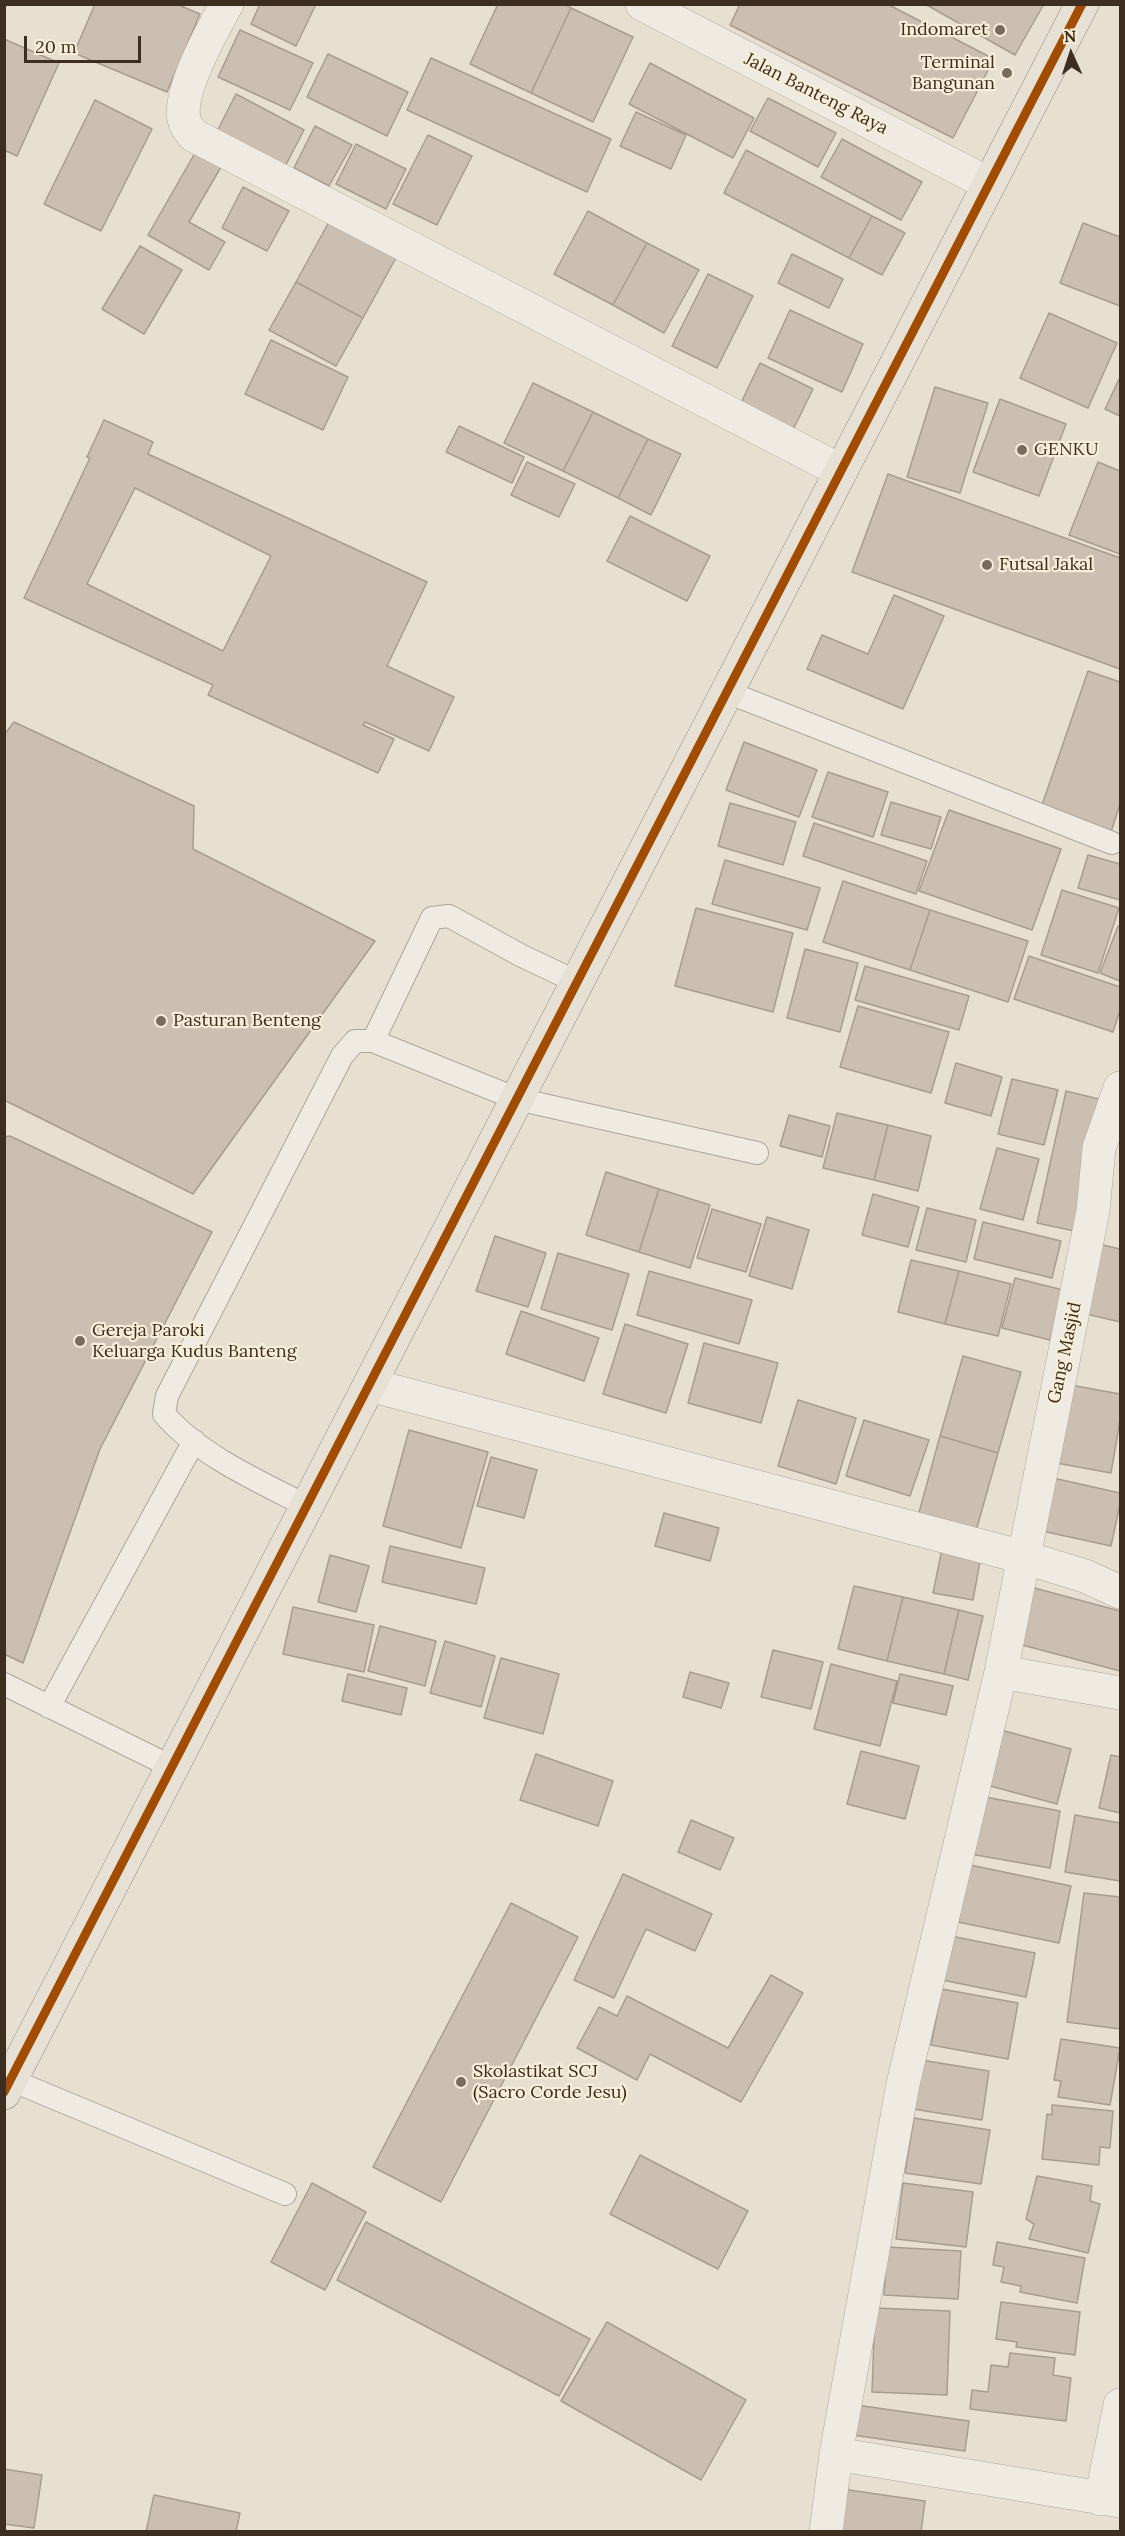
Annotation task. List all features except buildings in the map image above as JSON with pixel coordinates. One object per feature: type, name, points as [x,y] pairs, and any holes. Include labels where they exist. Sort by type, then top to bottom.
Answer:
[{"type":"main road","points":[[8,2086],[1082,4]]},
{"type":"street","points":[[227,4],[212,30],[183,101],[183,118],[193,135],[841,471]]},
{"type":"street","name":"Jalan Banteng Raya","points":[[642,4],[989,184]]},
{"type":"street","name":"Gang Masjid","points":[[826,2532],[836,2454],[903,2084],[1001,1672],[1093,1211],[1110,1153],[1120,1089]]},
{"type":"street","points":[[370,1385],[1023,1557],[1085,1575],[1120,1592]]},
{"type":"street","points":[[1001,1672],[1120,1694]]},
{"type":"street","points":[[836,2454],[993,2478],[1111,2500],[1120,2405]]},
{"type":"lane","points":[[727,692],[1112,843]]},
{"type":"lane","points":[[373,1041],[432,918],[449,915],[522,956],[577,982]]},
{"type":"lane","points":[[307,1506],[249,1476],[194,1441],[175,1427],[164,1414],[167,1396],[342,1056],[355,1041],[373,1041],[517,1099],[757,1153]]},
{"type":"lane","points":[[49,1707],[194,1441]]},
{"type":"lane","points":[[4,1683],[172,1767]]},
{"type":"lane","points":[[8,2086],[285,2194]]},
{"type":"transit line","points":[[4,2092],[1082,4]]},
{"type":"place","name":"Indomaret","points":[[1000,30]]},
{"type":"place","name":"Terminal Bangunan","points":[[1007,73]]},
{"type":"place","name":"GENKU","points":[[1022,450]]},
{"type":"place","name":"Futsal Jakal","points":[[987,565]]},
{"type":"place","name":"Pasturan Benteng","points":[[161,1021]]},
{"type":"place","name":"Gereja Paroki Keluarga Kudus Banteng","points":[[80,1341]]},
{"type":"place","name":"Skolastikat SCJ (Sacro Corde Jesu)","points":[[461,2082]]}]
